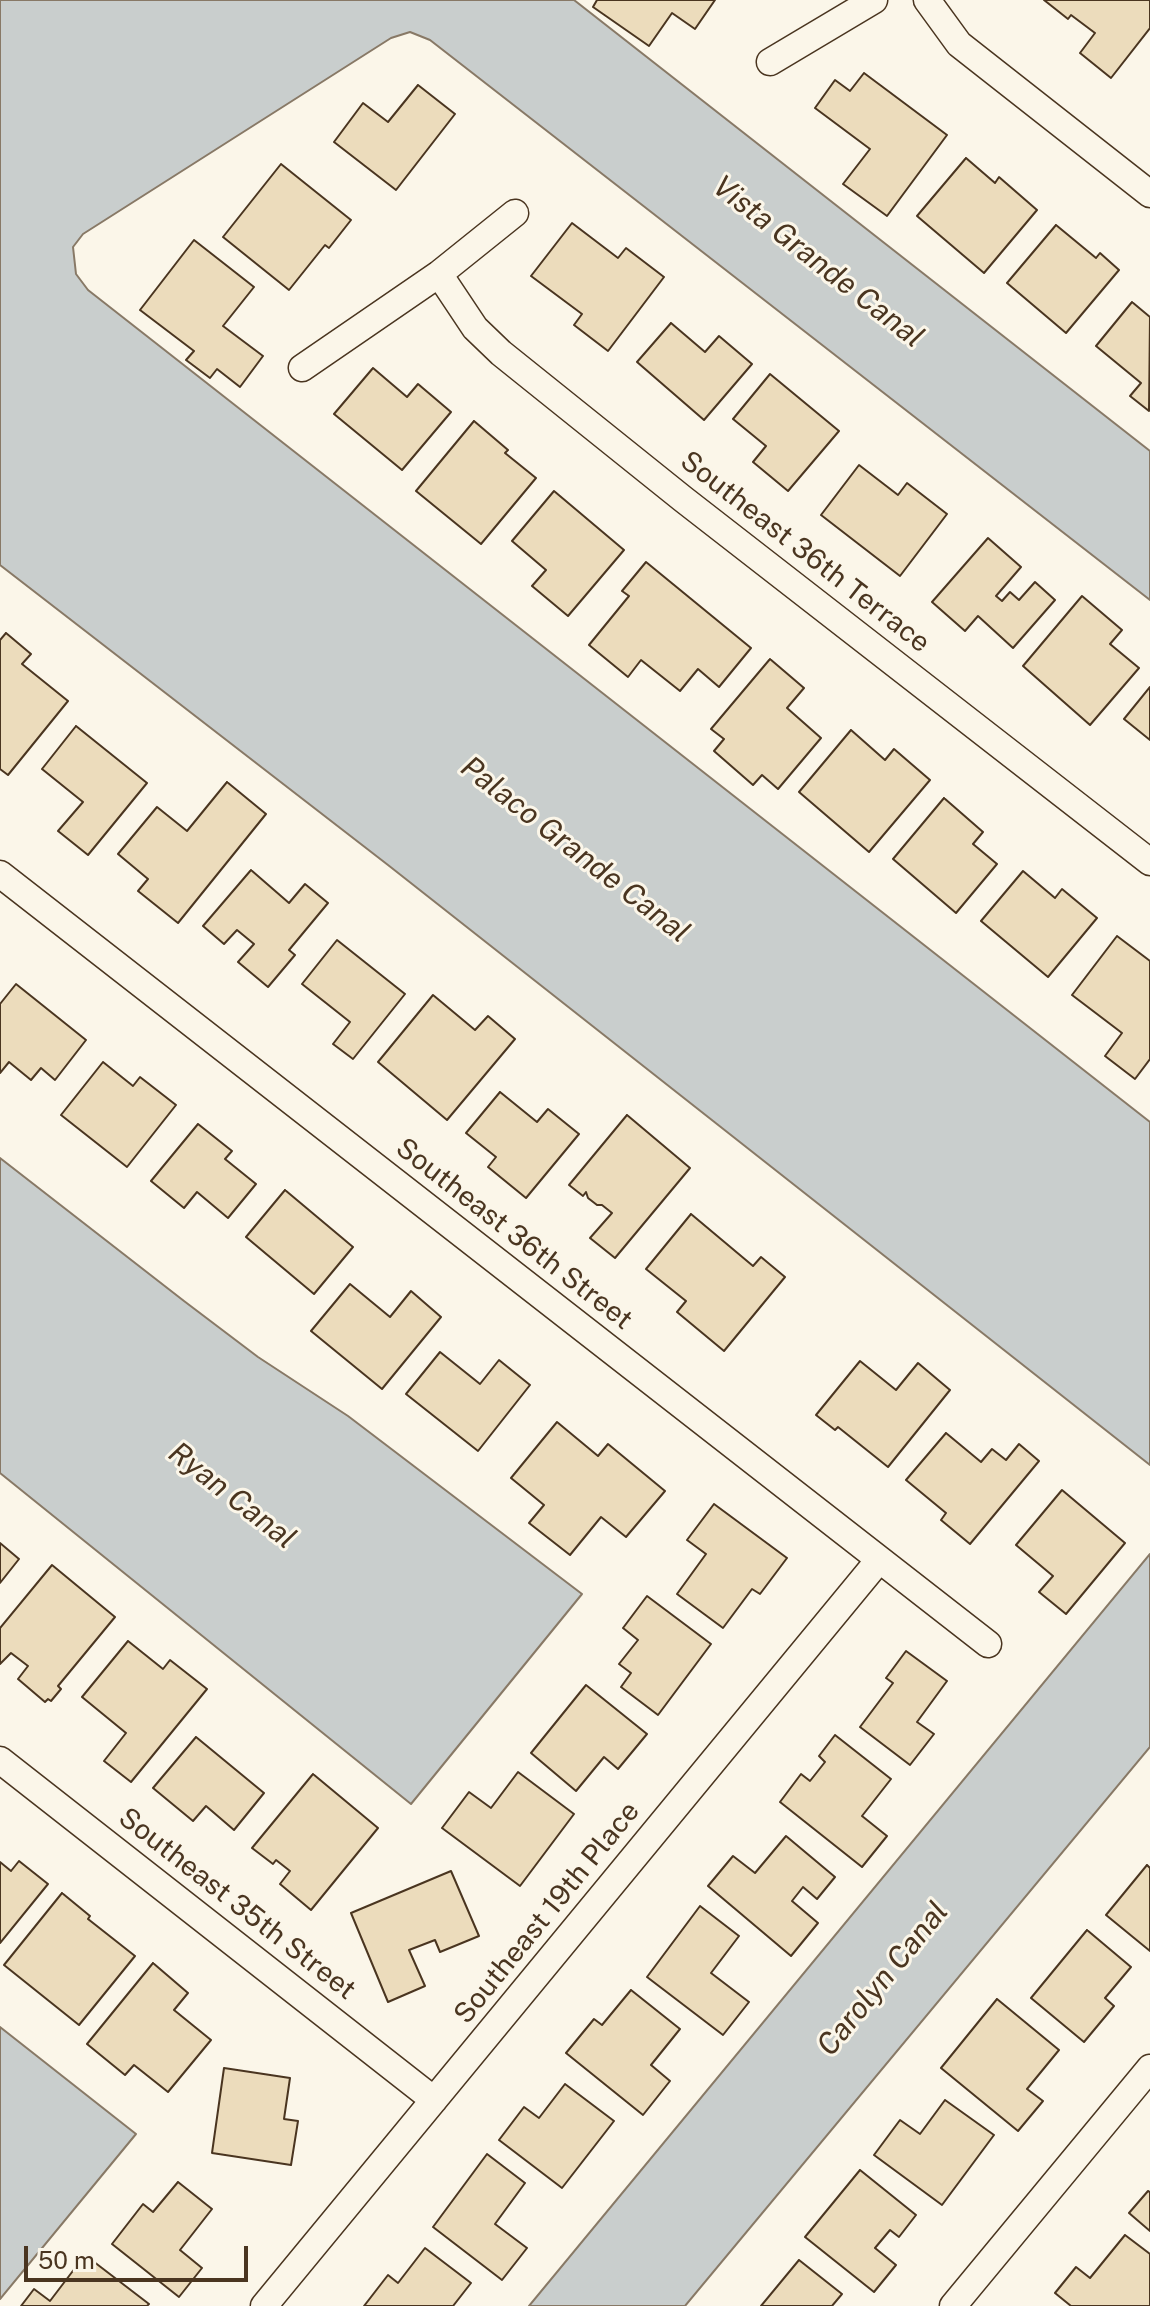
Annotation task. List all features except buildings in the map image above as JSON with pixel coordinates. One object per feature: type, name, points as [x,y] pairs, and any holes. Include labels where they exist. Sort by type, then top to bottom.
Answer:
[{"type":"street","points":[[770,62],[874,0]]},
{"type":"street","points":[[927,0],[959,44],[1150,194]]},
{"type":"street","points":[[302,368],[439,274],[515,213]]},
{"type":"street","name":"Southeast 36th Terrace","points":[[439,274],[475,328],[501,353],[683,499],[1150,862]]},
{"type":"street","name":"Southeast 36th Street","points":[[0,874],[988,1644]]},
{"type":"street","name":"Southeast 19th Place","points":[[264,2306],[879,1560]]},
{"type":"street","name":"Southeast 35th Street","points":[[0,1760],[434,2100]]},
{"type":"street","points":[[953,2306],[1150,2068]]},
{"type":"water","points":[[0,0],[574,0],[1150,451],[1150,600],[430,40],[410,32],[391,38],[83,234],[73,247],[76,274],[88,290],[1150,1122],[1150,1465],[388,865],[0,565]]},
{"type":"water","name":"Ryan Canal","points":[[0,1158],[258,1357],[348,1416],[582,1594],[411,1804],[0,1473]]},
{"type":"water","name":"Carolyn Canal","points":[[1150,1554],[1150,1747],[685,2306],[529,2306]]},
{"type":"water","points":[[0,2027],[136,2134],[0,2299]]},
{"type":"water label","name":"Vista Grande Canal","points":[[818,262]]},
{"type":"water label","name":"Palaco Grande Canal","points":[[575,850]]}]
